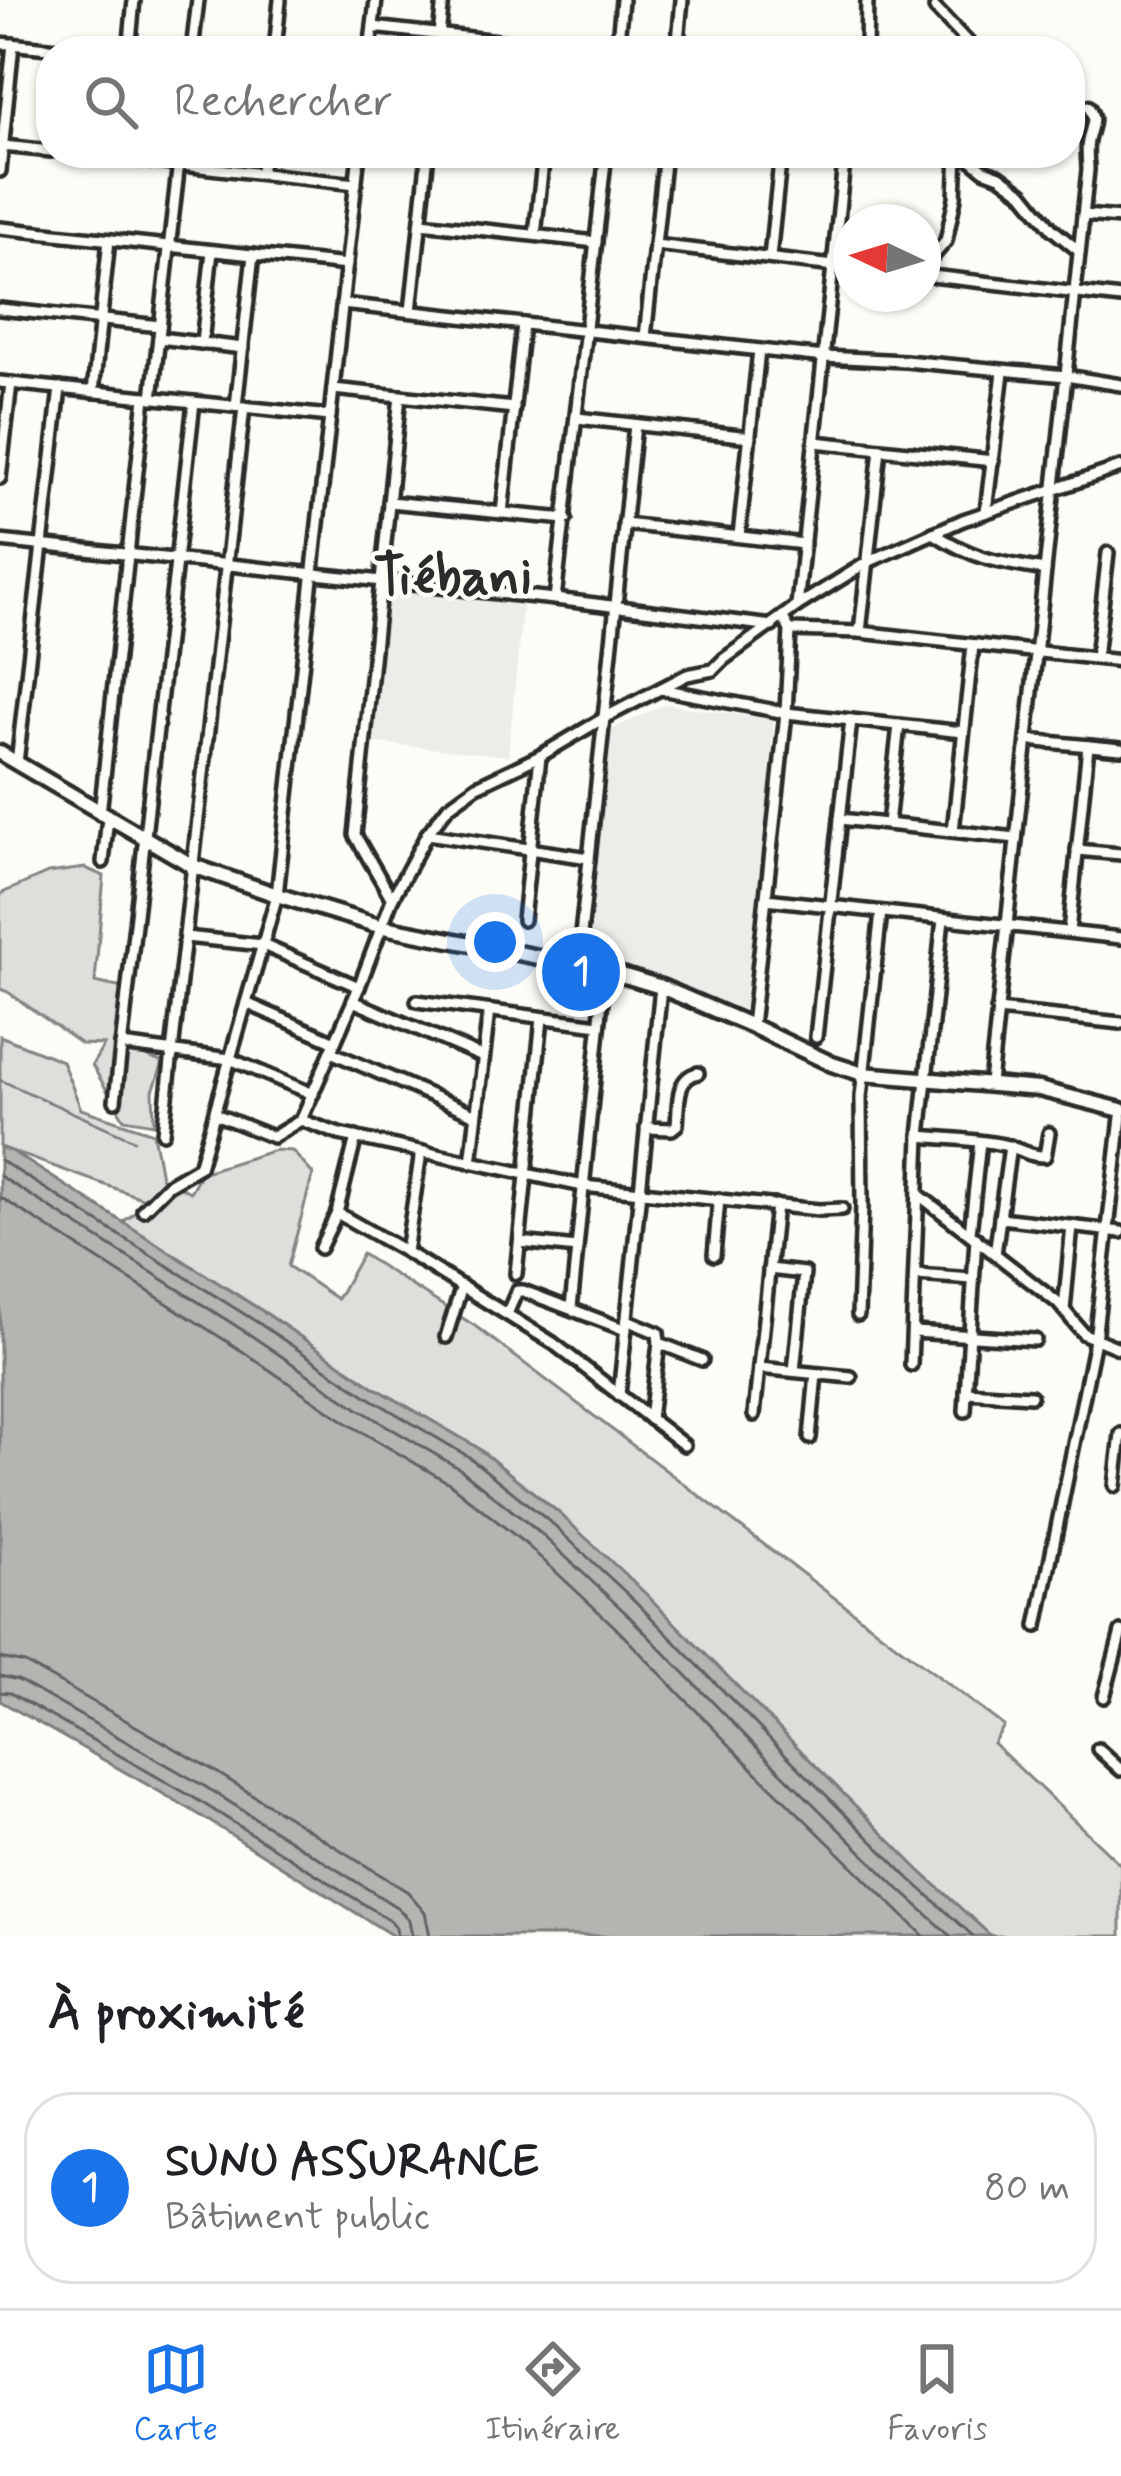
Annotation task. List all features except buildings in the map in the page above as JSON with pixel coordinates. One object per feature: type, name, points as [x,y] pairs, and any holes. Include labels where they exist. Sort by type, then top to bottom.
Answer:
[{"type":"main road","points":[[0,753],[193,866],[278,895],[379,926],[578,963],[661,987],[863,1074],[1039,1089],[1121,1114]]},
{"type":"street","points":[[130,36],[134,0]]},
{"type":"street","points":[[194,36],[198,0]]},
{"type":"street","points":[[276,36],[280,0]]},
{"type":"street","points":[[372,36],[376,0]]},
{"type":"street","points":[[439,35],[443,0]]},
{"type":"street","points":[[618,36],[622,0]]},
{"type":"street","points":[[678,36],[682,0]]},
{"type":"street","points":[[866,36],[867,0]]},
{"type":"street","points":[[934,8],[961,36]]},
{"type":"street","points":[[373,28],[447,36]]},
{"type":"street","points":[[0,43],[36,47]]},
{"type":"street","points":[[0,171],[13,44]]},
{"type":"street","points":[[990,1083],[1088,170],[1087,143],[1095,117],[1088,106]]},
{"type":"street","points":[[3,146],[36,149]]},
{"type":"street","points":[[103,862],[128,555],[179,168]]},
{"type":"street","points":[[236,168],[356,184]]},
{"type":"street","points":[[261,168],[261,172]]},
{"type":"street","points":[[143,1210],[168,1185],[200,1167],[278,895],[358,168]]},
{"type":"street","points":[[411,311],[426,168]]},
{"type":"street","points":[[535,235],[542,168]]},
{"type":"street","points":[[555,599],[603,168]]},
{"type":"street","points":[[645,337],[663,168]]},
{"type":"street","points":[[770,257],[780,168]]},
{"type":"street","points":[[840,204],[843,168]]},
{"type":"street","points":[[941,248],[958,168]]},
{"type":"street","points":[[981,168],[1023,193],[1052,229],[1079,251]]},
{"type":"street","points":[[1083,214],[1121,218]]},
{"type":"street","points":[[421,223],[596,242]]},
{"type":"street","points":[[0,228],[347,265]]},
{"type":"street","points":[[93,392],[109,240]]},
{"type":"street","points":[[655,245],[833,266],[797,606]]},
{"type":"street","points":[[202,343],[212,251]]},
{"type":"street","points":[[164,1133],[226,566],[253,255]]},
{"type":"street","points":[[941,274],[1121,298]]},
{"type":"street","points":[[342,304],[1121,385]]},
{"type":"street","points":[[0,309],[100,320],[243,348]]},
{"type":"street","points":[[502,512],[523,324]]},
{"type":"street","points":[[739,536],[759,350]]},
{"type":"street","points":[[986,512],[1003,372]]},
{"type":"street","points":[[0,478],[6,383],[330,416]]},
{"type":"street","points":[[17,764],[60,388]]},
{"type":"street","points":[[333,389],[514,408]]},
{"type":"street","points":[[392,898],[355,835],[400,396]]},
{"type":"street","points":[[115,1101],[194,402]]},
{"type":"street","points":[[577,418],[750,437]]},
{"type":"street","points":[[578,963],[635,424]]},
{"type":"street","points":[[814,442],[994,461]]},
{"type":"street","points":[[860,632],[880,449]]},
{"type":"street","points":[[214,1114],[273,1137],[301,1120],[392,898],[427,834],[448,807],[477,785],[687,675],[713,670],[797,606],[868,562],[986,512],[1121,467]]},
{"type":"street","points":[[389,502],[566,519]]},
{"type":"street","points":[[624,524],[804,544]]},
{"type":"street","points":[[933,533],[988,561],[1045,570]]},
{"type":"street","points":[[0,541],[772,626]]},
{"type":"street","points":[[1096,658],[1108,553]]},
{"type":"street","points":[[1105,579],[1121,569]]},
{"type":"street","points":[[752,1026],[786,713],[790,630],[783,618]]},
{"type":"street","points":[[790,630],[860,632],[1121,661]]},
{"type":"street","points":[[952,831],[973,645]]},
{"type":"street","points":[[661,689],[786,713],[963,732]]},
{"type":"street","points":[[816,1037],[851,720]]},
{"type":"street","points":[[888,824],[899,725]]},
{"type":"street","points":[[1027,740],[1121,749]]},
{"type":"street","points":[[1069,932],[1088,746]]},
{"type":"street","points":[[523,920],[540,756]]},
{"type":"street","points":[[840,819],[1016,838]]},
{"type":"street","points":[[427,834],[589,857]]},
{"type":"street","points":[[1077,850],[1121,854]]},
{"type":"street","points":[[766,899],[1121,938]]},
{"type":"street","points":[[857,1315],[863,1074],[881,912]]},
{"type":"street","points":[[911,1365],[920,1136],[943,919]]},
{"type":"street","points":[[185,937],[263,945],[359,987]]},
{"type":"street","points":[[571,1308],[605,970]]},
{"type":"street","points":[[619,1396],[661,987]]},
{"type":"street","points":[[353,1001],[483,1057]]},
{"type":"street","points":[[417,1001],[599,1025]]},
{"type":"street","points":[[246,1003],[476,1115]]},
{"type":"street","points":[[998,1010],[1121,1024]]},
{"type":"street","points":[[471,1163],[489,1011]]},
{"type":"street","points":[[516,1274],[542,1018]]},
{"type":"street","points":[[121,1045],[230,1059],[313,1094]]},
{"type":"street","points":[[646,1128],[677,1125],[682,1083],[698,1073]]},
{"type":"street","points":[[1037,1626],[1095,1340],[1117,1183],[1121,1114]]},
{"type":"street","points":[[301,1120],[356,1137],[583,1186],[842,1209]]},
{"type":"street","points":[[920,1136],[1010,1146],[1032,1156],[1046,1156],[1049,1132]]},
{"type":"street","points":[[320,1248],[337,1213],[356,1137]]},
{"type":"street","points":[[965,1411],[980,1142]]},
{"type":"street","points":[[995,1254],[1010,1146]]},
{"type":"street","points":[[406,1252],[422,1152]]},
{"type":"street","points":[[919,1195],[1058,1303],[1084,1334],[1121,1349]]},
{"type":"street","points":[[714,1255],[718,1199]]},
{"type":"street","points":[[754,1415],[776,1205]]},
{"type":"street","points":[[337,1213],[554,1343],[684,1445]]},
{"type":"street","points":[[1000,1218],[1121,1232]]},
{"type":"street","points":[[1064,1312],[1072,1226]]},
{"type":"street","points":[[520,1242],[577,1248]]},
{"type":"street","points":[[769,1269],[804,1273],[794,1371]]},
{"type":"street","points":[[916,1275],[973,1279]]},
{"type":"street","points":[[446,1337],[462,1286]]},
{"type":"street","points":[[506,1314],[517,1292],[523,1291],[658,1333],[650,1419]]},
{"type":"street","points":[[914,1332],[1035,1340]]},
{"type":"street","points":[[659,1343],[702,1360]]},
{"type":"street","points":[[759,1368],[851,1377]]},
{"type":"street","points":[[810,1438],[816,1373]]},
{"type":"street","points":[[966,1392],[1031,1396]]},
{"type":"street","points":[[1115,1486],[1121,1434]]},
{"type":"street","points":[[1104,1697],[1121,1632]]},
{"type":"street","points":[[1098,1749],[1121,1770]]},
{"type":"shaded area","points":[[385,587],[523,601],[508,756],[370,742]]},
{"type":"shaded area","points":[[665,704],[774,720],[751,1012],[589,953],[611,730]]},
{"type":"shaded area","points":[[85,868],[104,876],[95,982],[123,988],[127,1048],[163,1063],[153,1091],[154,1124],[124,1119],[92,1065],[104,1045],[81,1044],[0,989],[0,894],[48,873]]},
{"type":"shaded area","points":[[0,1036],[62,1061],[81,1109],[153,1133],[161,1177],[190,1192],[201,1173],[275,1150],[292,1151],[313,1174],[288,1266],[337,1299],[362,1254],[475,1326],[1004,1726],[993,1743],[1121,1865],[1121,1936],[991,1936],[558,1512],[475,1446],[374,1387],[123,1222],[150,1201],[0,1147]]},
{"type":"water","points":[[0,1147],[267,1314],[374,1387],[475,1446],[558,1512],[991,1936],[393,1936],[190,1809],[0,1701]]},
{"type":"waterway","points":[[0,1080],[134,1140]]},
{"type":"place","name":"SUNU ASSURANCE","points":[[581,972]]},
{"type":"district","name":"Tiébani","points":[[453,578]]}]
